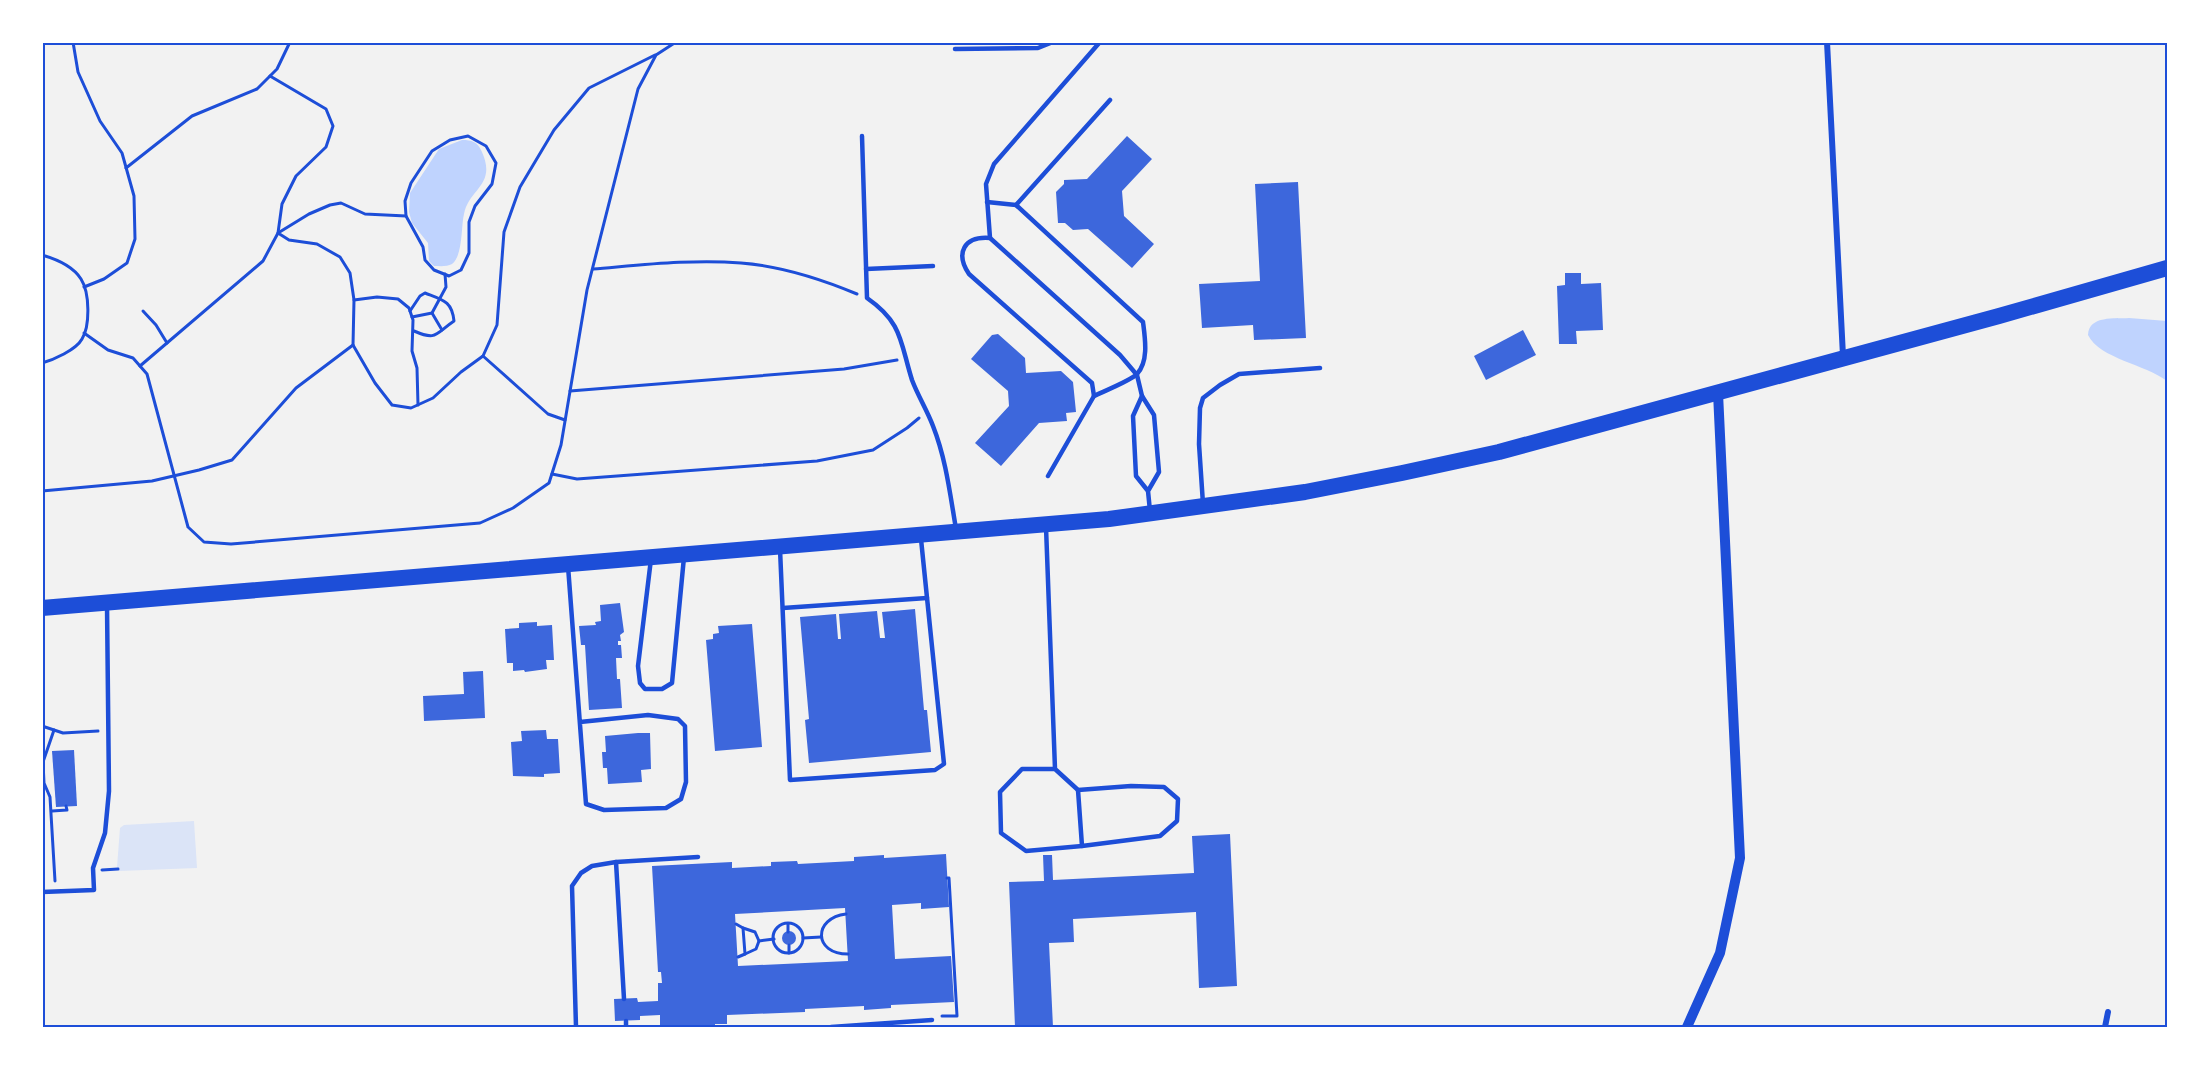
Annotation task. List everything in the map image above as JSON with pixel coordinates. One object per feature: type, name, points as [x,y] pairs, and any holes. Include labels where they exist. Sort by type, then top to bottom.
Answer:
[{"type":"highway","points":[[42,608],[1046,524],[1150,514],[1305,492],[1499,452],[2167,268]]},
{"type":"street","points":[[1827,42],[1843,358]]},
{"type":"street","points":[[1687,1027],[1720,953],[1740,858],[1718,393]]},
{"type":"street","points":[[2105,1027],[2108,1012]]},
{"type":"lane","points":[[955,49],[1038,48],[1053,42]]},
{"type":"lane","points":[[990,238],[986,184],[994,164],[1100,42]]},
{"type":"lane","points":[[1016,205],[1110,100]]},
{"type":"lane","points":[[862,136],[867,298],[896,325],[913,381],[933,426],[945,464],[956,532]]},
{"type":"lane","points":[[987,202],[1016,205],[1143,322],[1146,345],[1143,362],[1137,375],[1094,396],[1048,476]]},
{"type":"lane","points":[[1094,396],[1092,383],[969,274],[962,264],[962,252],[966,244],[978,237],[990,238],[1120,355],[1137,375],[1142,396],[1154,415],[1159,472],[1148,491]]},
{"type":"lane","points":[[866,269],[933,266]]},
{"type":"lane","points":[[1203,507],[1199,444],[1200,408],[1203,398],[1239,374],[1320,368]]},
{"type":"lane","points":[[1142,396],[1133,416],[1136,476],[1148,491],[1150,514]]},
{"type":"lane","points":[[1046,524],[1055,769]]},
{"type":"lane","points":[[780,546],[790,780],[935,770],[944,764],[920,535]]},
{"type":"lane","points":[[651,557],[638,666],[639,683],[645,689],[662,689],[672,683],[684,554]]},
{"type":"lane","points":[[568,564],[586,804],[604,810],[666,808],[681,799],[686,782],[685,726],[678,719],[648,715],[580,722]]},
{"type":"lane","points":[[783,608],[927,598]]},
{"type":"lane","points":[[42,892],[94,890],[93,871],[105,833],[109,791],[107,602]]},
{"type":"lane","points":[[1078,790],[1131,786],[1164,788],[1178,799],[1177,821],[1160,836],[1082,846],[1026,851],[1001,833],[1000,792],[1022,769],[1055,769],[1078,790],[1082,846]]},
{"type":"lane","points":[[576,1027],[572,886],[581,873],[592,866],[616,862],[698,857]]},
{"type":"lane","points":[[616,862],[624,999]]},
{"type":"lane","points":[[831,1027],[932,1020]]},
{"type":"path","points":[[73,42],[78,72],[100,121],[122,153],[134,196],[135,239],[128,263],[104,279],[84,286]]},
{"type":"path","points":[[126,168],[192,116],[258,89],[277,69],[290,42]]},
{"type":"path","points":[[278,233],[289,240],[317,244],[340,257],[350,273],[354,300],[353,345],[375,383],[392,405],[411,408],[433,398],[461,372],[483,356],[497,326],[504,232],[520,187],[554,130],[590,88],[656,55],[676,42]]},
{"type":"path","points":[[84,333],[108,350],[133,358],[147,374],[188,527],[204,542],[231,544],[480,523],[513,508],[549,483],[552,474],[561,445],[593,269],[638,89],[656,55]]},
{"type":"path","points":[[140,366],[263,261],[278,233],[282,204],[296,176],[326,147],[333,126],[326,109],[270,76]]},
{"type":"path","points":[[468,136],[486,146],[496,163],[492,184],[475,206],[469,222],[469,253],[461,270],[449,276],[434,270],[426,260],[423,247],[406,216],[405,201],[411,183],[432,151],[450,140],[468,136]]},
{"type":"path","points":[[278,233],[309,214],[341,203],[365,214],[406,216]]},
{"type":"path","points":[[42,255],[60,261],[82,280],[89,310],[82,340],[56,360],[42,363]]},
{"type":"path","points":[[593,269],[668,263],[742,263],[803,274],[867,298]]},
{"type":"path","points":[[412,317],[432,313],[446,287],[445,274]]},
{"type":"path","points":[[410,311],[420,296],[425,293],[446,301],[453,312],[454,321],[429,337],[413,331]]},
{"type":"path","points":[[354,300],[377,297],[398,299],[410,311],[413,331],[412,351],[417,368],[418,405]]},
{"type":"path","points":[[143,310],[167,343]]},
{"type":"path","points":[[432,313],[442,330]]},
{"type":"path","points":[[42,491],[152,481],[232,460],[296,388],[353,345]]},
{"type":"path","points":[[483,356],[548,414],[565,420]]},
{"type":"path","points":[[570,391],[844,369],[907,358]]},
{"type":"path","points":[[552,474],[577,479],[817,461],[873,450],[907,428],[926,411]]},
{"type":"path","points":[[42,726],[63,733],[98,732]]},
{"type":"path","points":[[54,729],[43,762],[44,783],[50,796],[55,891]]},
{"type":"path","points":[[51,811],[67,810],[66,806]]},
{"type":"path","points":[[93,871],[118,869]]},
{"type":"path","points":[[932,1020],[935,1017],[957,1016],[949,878],[947,878]]},
{"type":"path","points":[[846,914],[829,920],[824,926],[821,937],[827,949],[833,953],[848,954]]},
{"type":"path","points":[[736,924],[755,932],[759,941],[756,949],[738,957]]},
{"type":"path","points":[[788,924],[788,932]]},
{"type":"path","points":[[788,924],[800,929],[803,938],[800,947],[789,953],[778,948],[774,939],[776,930],[788,924]]},
{"type":"path","points":[[743,928],[745,954]]},
{"type":"path","points":[[803,938],[821,937]]},
{"type":"path","points":[[759,941],[774,939]]},
{"type":"path","points":[[789,945],[789,953]]},
{"type":"shaded area","points":[[194,821],[197,868],[119,871],[117,867],[120,828],[124,825]]},
{"type":"water","points":[[462,140],[478,145],[486,171],[481,185],[467,205],[456,260],[448,266],[434,266],[429,261],[428,243],[412,223],[409,212],[410,193],[439,149]]},
{"type":"water","points":[[2129,318],[2167,321],[2167,381],[2112,356],[2094,343],[2088,335],[2089,329],[2098,321]]},
{"type":"building","points":[[1127,136],[1152,159],[1122,191],[1124,216],[1154,244],[1132,268],[1088,229],[1073,230],[1065,223],[1058,223],[1056,192],[1064,184],[1064,180],[1087,179]]},
{"type":"building","points":[[1298,182],[1306,338],[1254,340],[1253,325],[1202,328],[1199,284],[1260,281],[1255,184]]},
{"type":"building","points":[[1565,273],[1581,273],[1581,284],[1601,283],[1603,330],[1576,331],[1577,344],[1559,344],[1557,286],[1565,285]]},
{"type":"building","points":[[1523,330],[1536,355],[1486,380],[1474,356]]},
{"type":"building","points":[[998,334],[1025,358],[1026,373],[1061,371],[1073,382],[1076,412],[1066,413],[1067,421],[1039,423],[1001,466],[975,443],[1009,406],[1008,391],[971,359],[992,335]]},
{"type":"building","points":[[620,603],[624,632],[620,635],[621,641],[618,641],[618,645],[621,645],[622,658],[616,658],[622,708],[589,710],[585,645],[581,645],[579,626],[596,625],[595,622],[601,621],[600,605]]},
{"type":"building","points":[[915,609],[924,710],[927,710],[931,752],[809,763],[805,720],[809,719],[800,617],[836,614],[838,639],[841,639],[839,614],[877,611],[880,638],[885,638],[882,612]]},
{"type":"building","points":[[537,622],[537,626],[552,625],[554,660],[546,660],[547,669],[513,671],[513,663],[507,663],[505,629],[519,628],[519,623]]},
{"type":"building","points":[[752,624],[762,747],[715,751],[706,640],[713,639],[713,634],[719,633],[718,626]]},
{"type":"building","points":[[483,671],[485,718],[424,721],[423,696],[464,694],[463,672]]},
{"type":"building","points":[[546,730],[547,739],[558,739],[560,773],[544,774],[544,777],[513,776],[511,742],[522,741],[521,731]]},
{"type":"building","points":[[650,733],[651,769],[641,770],[642,782],[608,784],[607,768],[603,768],[602,752],[606,752],[605,736]]},
{"type":"building","points":[[74,750],[77,806],[56,807],[52,751]]},
{"type":"building","points":[[1230,834],[1237,986],[1199,988],[1196,912],[1073,919],[1074,942],[1049,943],[1053,1027],[1015,1027],[1009,882],[1044,881],[1043,855],[1052,855],[1053,880],[1194,873],[1192,836]]},
{"type":"building","points":[[946,854],[949,907],[921,909],[921,903],[892,905],[895,959],[951,956],[954,1002],[891,1005],[891,1008],[864,1010],[864,1006],[805,1009],[805,1012],[727,1015],[727,1024],[715,1024],[715,1027],[660,1027],[660,1015],[640,1016],[640,1020],[615,1021],[614,999],[637,998],[638,1002],[658,1001],[658,983],[662,983],[661,972],[658,972],[652,866],[732,862],[732,868],[771,866],[771,862],[797,861],[798,864],[854,861],[854,857],[884,855],[884,858]],"holes":[[[845,908],[848,961],[738,966],[735,914]]]},
{"type":"building","points":[[789,931],[794,933],[796,938],[794,943],[789,945],[784,943],[782,938],[784,933]]}]
